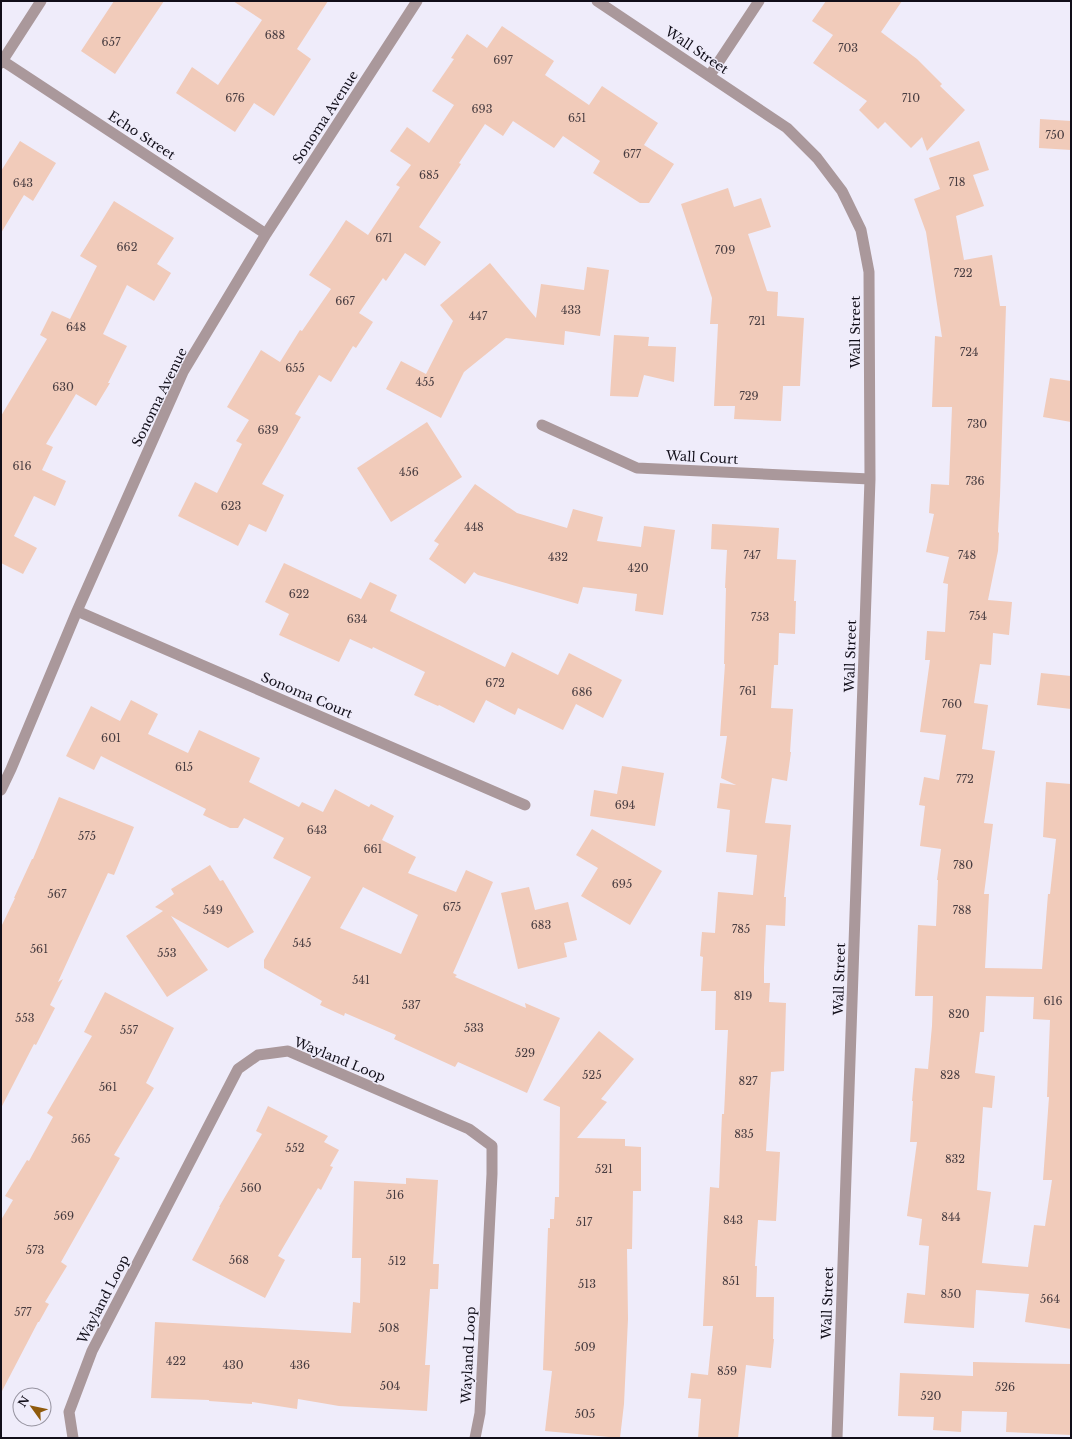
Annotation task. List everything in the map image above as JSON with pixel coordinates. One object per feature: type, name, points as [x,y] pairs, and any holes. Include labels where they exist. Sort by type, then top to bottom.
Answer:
[{"type":"street","points":[[2,62],[41,1]]},
{"type":"street","name":"Sonoma Avenue","points":[[1,790],[77,611],[183,372],[266,234],[417,1]]},
{"type":"street","name":"Wall Street","points":[[597,1],[710,75],[787,128],[817,158],[842,191],[861,230],[869,272],[870,479],[837,1438]]},
{"type":"street","points":[[710,75],[759,1]]},
{"type":"street","name":"Echo Street","points":[[2,62],[266,234]]},
{"type":"street","name":"Wall Court","points":[[542,425],[637,468],[870,479]]},
{"type":"street","name":"Sonoma Court","points":[[77,611],[525,805]]},
{"type":"street","name":"Wayland Loop","points":[[73,1438],[69,1412],[92,1351],[238,1069],[258,1055],[288,1051],[469,1128],[492,1146],[492,1174],[480,1413],[475,1438]]},
{"type":"building","points":[[114,1],[164,1],[115,74],[81,51]]},
{"type":"building","points":[[233,1],[328,1],[297,49],[311,59],[274,116],[254,103],[235,132],[176,93],[192,67],[218,85],[262,20]]},
{"type":"building","points":[[826,1],[902,1],[881,32],[917,59],[942,84],[940,86],[965,110],[927,151],[922,137],[911,148],[885,122],[878,129],[859,110],[867,101],[813,63],[833,35],[812,21]]},
{"type":"building","points":[[502,26],[554,61],[545,75],[589,105],[602,86],[658,123],[644,145],[674,164],[649,203],[640,203],[593,173],[600,161],[563,136],[554,148],[513,121],[503,136],[485,124],[459,163],[461,164],[419,227],[441,242],[425,266],[405,253],[386,281],[383,278],[359,313],[373,322],[356,348],[353,346],[331,382],[319,375],[295,414],[301,417],[262,484],[284,495],[266,532],[249,524],[238,546],[178,516],[195,482],[217,493],[242,444],[236,441],[249,420],[227,407],[261,350],[280,362],[300,330],[302,331],[331,289],[309,275],[346,220],[368,235],[400,187],[396,185],[411,165],[390,151],[407,127],[429,143],[454,105],[432,91],[454,59],[451,58],[467,34],[487,48]]},
{"type":"building","points":[[1040,119],[1071,121],[1071,150],[1039,148]]},
{"type":"building","points":[[20,141],[56,163],[33,201],[24,195],[1,233],[1,171]]},
{"type":"building","points":[[979,141],[989,170],[973,175],[984,206],[956,216],[964,260],[992,255],[1000,306],[1006,306],[998,551],[988,600],[1012,602],[1009,635],[993,633],[991,665],[980,664],[974,703],[988,705],[982,749],[995,751],[984,823],[993,824],[984,894],[989,894],[985,968],[1042,969],[1048,894],[1050,894],[1056,839],[1043,837],[1046,782],[1071,784],[1071,1329],[1025,1322],[1029,1294],[976,1290],[974,1328],[904,1323],[907,1293],[925,1295],[929,1246],[919,1245],[922,1219],[907,1216],[917,1142],[910,1142],[915,1068],[928,1069],[932,1026],[933,996],[915,996],[918,925],[936,926],[937,880],[941,849],[920,846],[925,806],[919,805],[924,777],[939,780],[946,735],[920,732],[930,660],[925,660],[927,631],[945,632],[948,584],[943,583],[949,557],[926,552],[934,514],[929,513],[931,484],[949,485],[952,407],[932,407],[935,336],[942,337],[926,232],[914,199],[940,189],[929,158]],"holes":[[[986,996],[1034,997],[1033,1019],[1050,1020],[1047,1097],[1049,1097],[1043,1180],[1052,1180],[1045,1226],[1034,1225],[1028,1267],[982,1263],[991,1192],[977,1190],[983,1107],[992,1108],[995,1076],[975,1073],[980,1032],[984,1032]]]},
{"type":"building","points":[[728,188],[734,207],[761,198],[771,227],[748,234],[767,291],[778,292],[777,316],[804,318],[800,386],[783,386],[781,421],[734,419],[735,406],[714,406],[718,324],[710,324],[712,298],[681,204]]},
{"type":"building","points":[[114,201],[174,238],[157,264],[171,273],[154,301],[127,285],[103,334],[127,346],[108,383],[110,383],[96,406],[76,394],[46,444],[53,447],[42,470],[66,481],[55,506],[34,496],[14,536],[37,548],[23,574],[1,563],[1,416],[47,339],[40,335],[52,311],[70,319],[97,266],[80,256]]},
{"type":"building","points":[[490,263],[536,318],[541,284],[584,290],[587,267],[609,270],[600,336],[565,331],[564,345],[506,338],[464,372],[441,418],[386,389],[401,361],[426,374],[453,321],[440,305]]},
{"type":"building","points":[[614,335],[649,337],[648,346],[676,347],[674,382],[644,375],[638,397],[610,396]]},
{"type":"building","points":[[1050,378],[1071,381],[1071,422],[1043,417]]},
{"type":"building","points":[[427,422],[462,477],[391,522],[357,468]]},
{"type":"building","points":[[475,484],[517,513],[567,528],[573,509],[603,517],[597,541],[641,547],[644,526],[675,530],[663,615],[635,611],[637,594],[583,587],[578,604],[478,575],[474,572],[465,584],[429,559],[439,544],[434,541]]},
{"type":"building","points":[[712,524],[779,528],[777,559],[796,560],[794,601],[796,601],[795,634],[779,633],[778,665],[774,665],[771,708],[793,709],[791,752],[787,781],[772,778],[765,823],[791,825],[784,897],[786,897],[785,926],[766,925],[764,968],[764,983],[770,983],[769,1002],[786,1003],[784,1071],[771,1072],[766,1151],[780,1152],[776,1221],[758,1220],[755,1266],[757,1266],[756,1297],[774,1297],[774,1339],[771,1368],[746,1365],[738,1438],[698,1438],[701,1399],[688,1398],[691,1373],[708,1375],[713,1326],[703,1326],[710,1187],[719,1188],[722,1114],[724,1114],[728,1030],[715,1030],[716,991],[701,991],[703,957],[700,956],[702,932],[715,933],[718,892],[753,895],[757,855],[726,852],[730,810],[717,808],[720,783],[736,785],[721,778],[727,736],[720,736],[725,664],[725,588],[727,550],[711,549]]},
{"type":"building","points":[[284,563],[361,599],[370,582],[397,595],[390,611],[505,667],[512,652],[558,675],[569,653],[622,680],[603,718],[576,704],[563,730],[518,708],[515,715],[486,700],[474,723],[439,705],[438,706],[414,695],[425,672],[373,647],[372,649],[350,639],[339,662],[279,635],[289,614],[265,602]]},
{"type":"building","points":[[1041,673],[1071,676],[1071,709],[1037,705]]},
{"type":"building","points":[[131,700],[158,714],[148,734],[188,753],[199,730],[260,758],[249,782],[299,807],[302,802],[323,812],[335,789],[369,807],[371,804],[394,816],[382,840],[416,857],[408,873],[456,892],[466,870],[493,882],[453,973],[457,975],[455,977],[526,1008],[525,1003],[560,1018],[527,1093],[458,1062],[455,1067],[394,1039],[396,1035],[345,1013],[344,1016],[320,1005],[322,1001],[264,968],[264,960],[311,877],[273,858],[284,838],[244,818],[238,828],[230,828],[203,815],[206,809],[101,756],[94,770],[66,756],[91,706],[120,721]],"holes":[[[363,887],[418,915],[401,954],[340,928]]]},
{"type":"building","points":[[622,766],[664,773],[655,826],[590,816],[594,790],[617,794]]},
{"type":"building","points":[[59,797],[134,827],[114,875],[108,873],[58,982],[63,979],[50,1005],[55,1008],[36,1045],[34,1044],[1,1108],[1,927],[33,859]]},
{"type":"building","points":[[592,829],[662,871],[630,925],[581,896],[598,868],[576,855]]},
{"type":"building","points":[[210,865],[220,881],[223,880],[254,932],[228,948],[171,916],[208,970],[167,997],[126,936],[163,911],[155,907],[174,894],[171,889]]},
{"type":"building","points":[[529,887],[535,910],[568,902],[577,940],[564,943],[567,957],[518,969],[501,893]]},
{"type":"building","points":[[105,992],[174,1028],[146,1083],[154,1088],[114,1155],[120,1158],[61,1262],[67,1266],[45,1302],[49,1304],[1,1393],[1,1220],[13,1200],[5,1196],[27,1160],[29,1161],[53,1117],[47,1113],[92,1036],[84,1032]]},
{"type":"building","points":[[599,1031],[634,1059],[601,1099],[607,1102],[577,1138],[625,1139],[625,1146],[641,1147],[641,1191],[633,1191],[632,1249],[627,1249],[628,1319],[624,1404],[620,1438],[545,1431],[552,1371],[543,1370],[548,1228],[550,1228],[550,1219],[554,1219],[555,1197],[559,1197],[560,1107],[543,1100]]},
{"type":"building","points":[[268,1106],[328,1136],[324,1142],[339,1150],[330,1166],[333,1167],[321,1190],[318,1188],[278,1256],[285,1260],[265,1298],[192,1260],[219,1207],[262,1134],[256,1131]]},
{"type":"building","points":[[406,1178],[438,1180],[433,1264],[439,1264],[438,1289],[430,1289],[425,1365],[430,1365],[427,1411],[339,1406],[298,1399],[297,1409],[252,1402],[252,1404],[209,1400],[151,1398],[155,1322],[351,1333],[353,1302],[360,1303],[361,1258],[352,1258],[354,1181],[406,1184]]},
{"type":"building","points":[[973,1362],[1071,1364],[1071,1435],[1006,1432],[1007,1412],[962,1411],[961,1432],[933,1430],[934,1417],[898,1416],[900,1373],[973,1376]]}]
